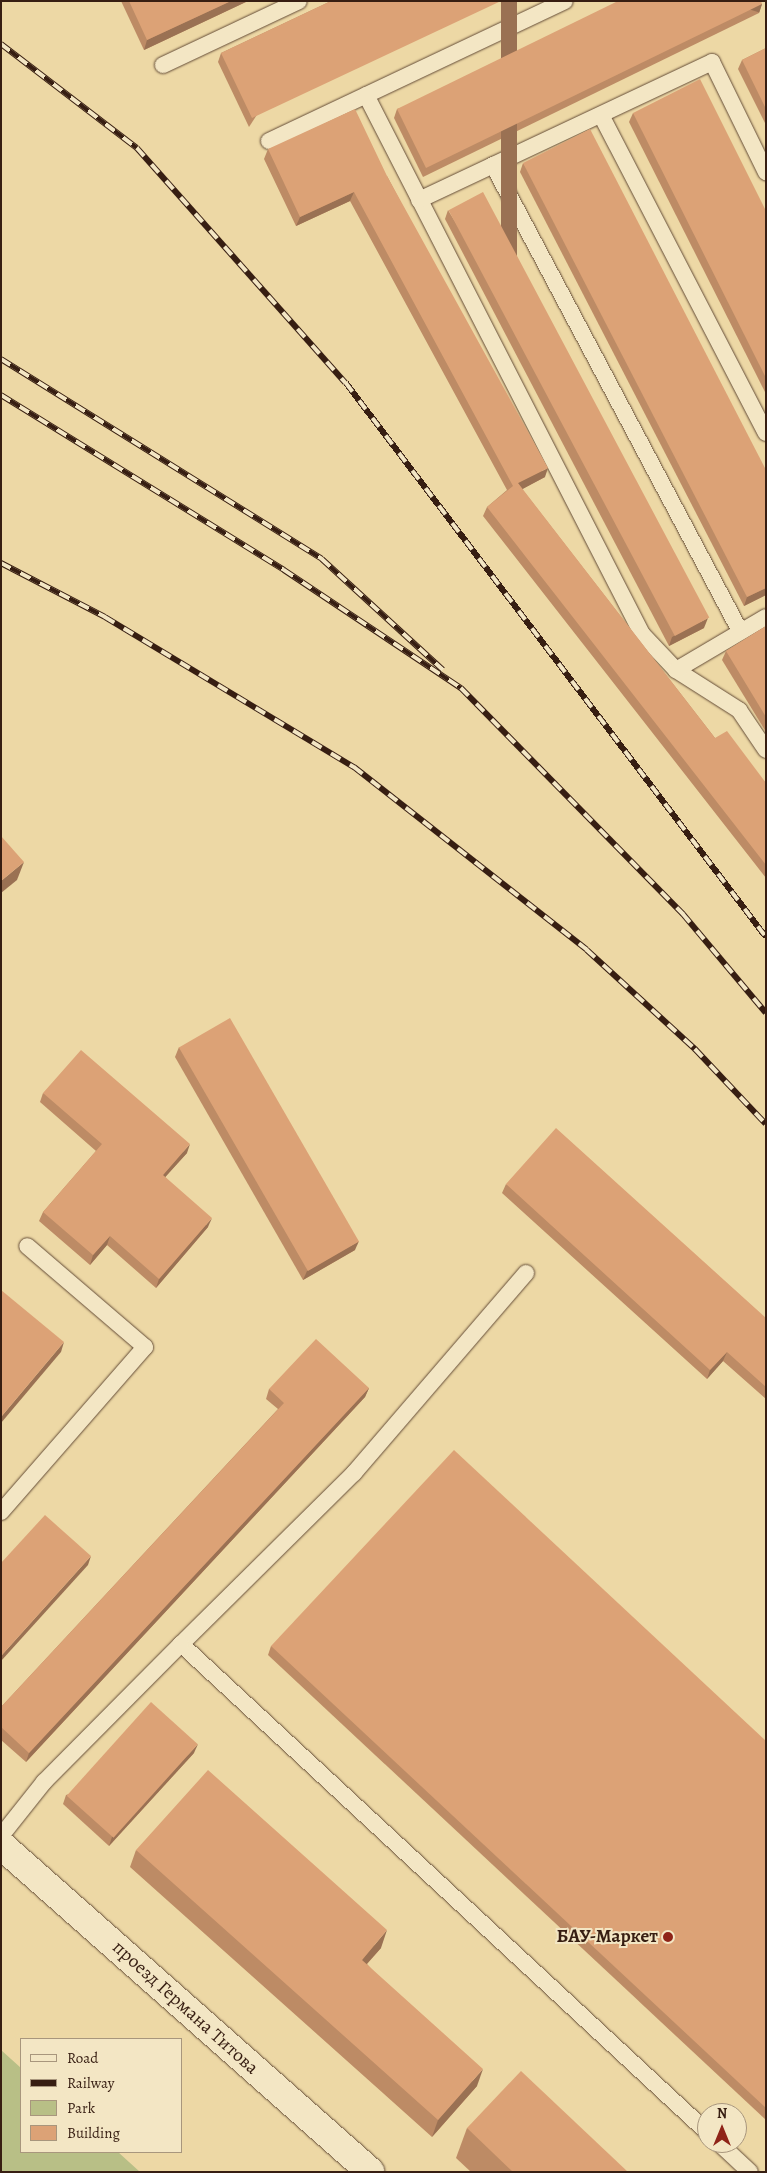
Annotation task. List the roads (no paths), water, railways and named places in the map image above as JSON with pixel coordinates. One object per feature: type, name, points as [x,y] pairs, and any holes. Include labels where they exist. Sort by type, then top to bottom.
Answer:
[{"type":"street","name":"проезд Германа Титова","points":[[1,1845],[370,2172]]},
{"type":"lane","points":[[163,65],[299,1]]},
{"type":"lane","points":[[269,142],[565,1]]},
{"type":"lane","points":[[419,200],[712,62],[766,172]]},
{"type":"lane","points":[[366,95],[642,634],[676,670],[739,710],[766,750]]},
{"type":"lane","points":[[601,115],[766,433]]},
{"type":"lane","points":[[493,165],[739,630]]},
{"type":"lane","points":[[676,670],[739,630],[766,617]]},
{"type":"lane","points":[[1,1512],[145,1347],[27,1246]]},
{"type":"lane","points":[[1,1836],[44,1782],[354,1473],[526,1273]]},
{"type":"lane","points":[[181,1644],[697,2123]]},
{"type":"lane","points":[[730,2153],[750,2172]]},
{"type":"railway","points":[[1,44],[137,148],[346,383],[766,937]]},
{"type":"railway","points":[[1,359],[322,559],[443,670]]},
{"type":"railway","points":[[1,395],[284,570],[461,688],[683,914],[766,1013]]},
{"type":"railway","points":[[1,563],[105,617],[354,767],[587,950],[695,1049],[766,1124]]},
{"type":"place","name":"БАУ-Маркет","points":[[668,1937]]}]
